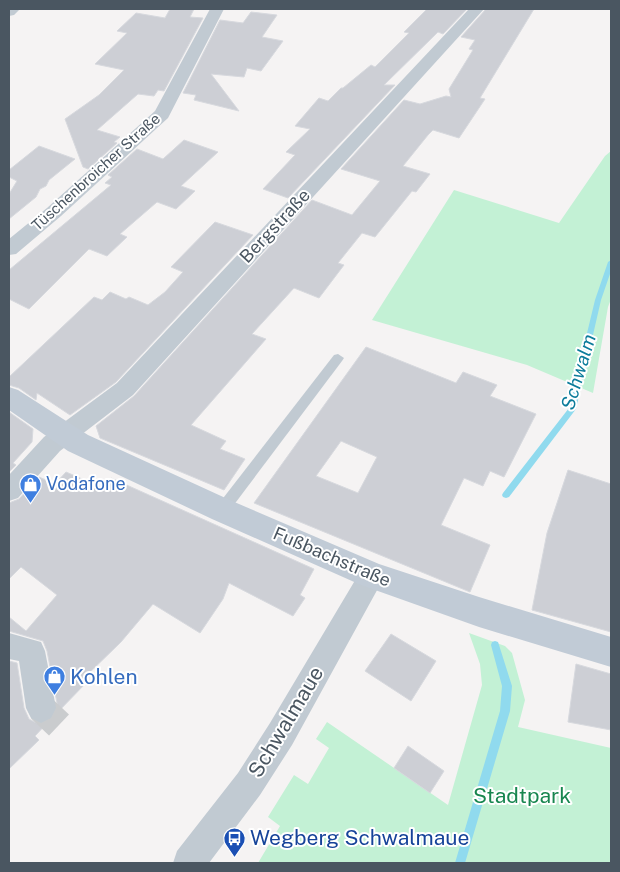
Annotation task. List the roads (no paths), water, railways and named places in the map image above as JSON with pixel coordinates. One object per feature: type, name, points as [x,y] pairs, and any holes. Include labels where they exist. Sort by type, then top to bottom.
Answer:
[{"type":"street","points":[[9,12],[13,9]]},
{"type":"street","name":"Tüschenbroicher Straße","points":[[9,249],[54,212],[162,114],[217,9]]},
{"type":"street","name":"Bergstraße","points":[[9,491],[52,444],[126,389],[477,9]]},
{"type":"street","name":"Fußbachstraße","points":[[9,397],[78,443],[222,510],[372,575],[479,612],[611,652]]},
{"type":"street","name":"Schwalmaue","points":[[190,863],[249,784],[281,734],[372,575]]},
{"type":"street","points":[[9,646],[31,651],[41,708]]},
{"type":"lane","points":[[222,510],[313,384],[338,358]]},
{"type":"waterway","name":"Schwalm","points":[[506,495],[572,409],[598,300],[611,262]]},
{"type":"waterway","name":"Schwalm","points":[[460,863],[505,711],[507,686],[495,645]]},
{"type":"tunnel","points":[[41,708],[59,725]]},
{"type":"place","name":"Vodafone","points":[[30,503]]},
{"type":"place","name":"Kohlen","points":[[54,696]]},
{"type":"place","name":"Wegberg Schwalmaue","points":[[234,857]]},
{"type":"park label","name":"Stadtpark","points":[[522,796]]}]
